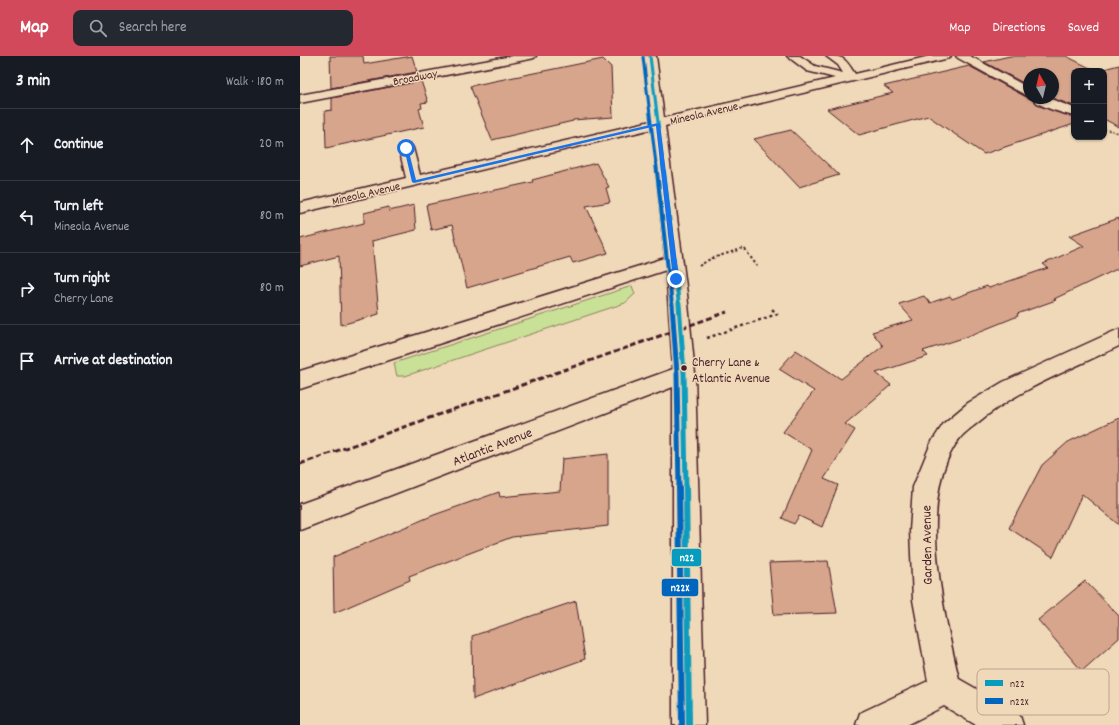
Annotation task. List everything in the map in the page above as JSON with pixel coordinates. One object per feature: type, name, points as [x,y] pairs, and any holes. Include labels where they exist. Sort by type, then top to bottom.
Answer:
[{"type":"street","name":"Broadway","points":[[300,99],[530,56]]},
{"type":"street","points":[[650,56],[678,294],[684,374],[689,725]]},
{"type":"street","points":[[793,56],[811,69],[852,78]]},
{"type":"street","points":[[832,56],[842,63],[852,78]]},
{"type":"street","name":"Mineola Avenue","points":[[300,208],[945,56]]},
{"type":"street","points":[[962,56],[1023,90]]},
{"type":"street","points":[[1052,105],[1071,111]]},
{"type":"street","points":[[1052,105],[1058,120]]},
{"type":"street","points":[[406,148],[414,182]]},
{"type":"street","points":[[300,380],[674,261]]},
{"type":"street","name":"Garden Avenue","points":[[945,689],[927,600],[923,531],[926,487],[939,451],[952,430],[976,410],[1012,388],[1119,337]]},
{"type":"street","name":"Atlantic Avenue","points":[[300,517],[684,374]]},
{"type":"street","points":[[872,725],[945,689],[977,708]]},
{"type":"street","points":[[990,715],[1007,725]]},
{"type":"path","points":[[1107,130],[1119,133]]},
{"type":"path","points":[[710,259],[744,248],[757,266]]},
{"type":"path","points":[[719,334],[777,314],[772,309]]},
{"type":"green space","points":[[632,286],[635,294],[625,303],[405,376],[397,376],[394,363]]},
{"type":"building","points":[[330,56],[363,56],[364,64],[412,56],[417,72],[331,88]]},
{"type":"building","points":[[1010,56],[1066,56],[1090,68],[1071,68],[1071,105],[1059,101],[1059,68],[1023,68],[1023,83],[984,62]]},
{"type":"building","points":[[603,59],[611,67],[613,117],[573,120],[492,140],[470,86]]},
{"type":"building","points":[[1119,65],[1119,127],[1107,121],[1107,68]]},
{"type":"building","points":[[969,66],[1023,95],[1023,104],[1037,104],[1039,106],[1071,116],[1071,125],[984,154],[928,116],[859,135],[827,109],[893,93],[884,86]]},
{"type":"building","points":[[421,81],[428,102],[421,103],[422,108],[419,109],[424,127],[326,148],[325,111],[332,110],[332,98]]},
{"type":"building","points":[[791,130],[839,175],[799,187],[754,139]]},
{"type":"building","points":[[596,163],[609,187],[606,188],[610,202],[586,206],[608,253],[573,263],[570,257],[467,288],[452,225],[431,230],[426,205],[533,182],[532,180]]},
{"type":"building","points":[[414,205],[416,230],[372,241],[379,314],[341,325],[339,256],[300,266],[300,239],[364,223],[364,213],[389,207],[389,211]]},
{"type":"building","points":[[1119,218],[1119,268],[1054,299],[1056,300],[1017,314],[1018,316],[966,337],[923,351],[928,356],[876,373],[891,385],[845,424],[855,430],[824,479],[838,485],[822,527],[799,516],[794,524],[782,518],[812,450],[783,432],[814,391],[779,369],[796,350],[841,379],[883,346],[872,332],[913,320],[899,304],[924,296],[930,303],[950,296],[952,299],[987,286],[989,288],[1048,268],[1043,264],[1084,246],[1069,236]]},
{"type":"building","points":[[1119,418],[1119,525],[1082,494],[1053,557],[1009,528],[1042,465],[1068,442]]},
{"type":"building","points":[[608,454],[608,526],[512,537],[409,576],[410,580],[334,613],[333,557],[434,515],[499,492],[500,497],[560,491],[562,459]]},
{"type":"building","points":[[828,561],[837,613],[774,615],[769,563]]},
{"type":"building","points":[[1085,581],[1119,616],[1119,638],[1084,669],[1080,669],[1038,620]]},
{"type":"building","points":[[576,601],[585,659],[473,699],[472,636]]},
{"type":"railway","points":[[300,464],[727,312]]},
{"type":"transit line","name":"n22","points":[[650,56],[678,294],[684,374],[689,725]]},
{"type":"transit line","name":"n22X","points":[[643,57],[671,295],[677,374],[682,725]]},
{"type":"place","name":"Cherry Lane & Atlantic Avenue","points":[[684,368]]},
{"type":"route","points":[[406,148],[414,182],[658,124],[676,279]]}]
